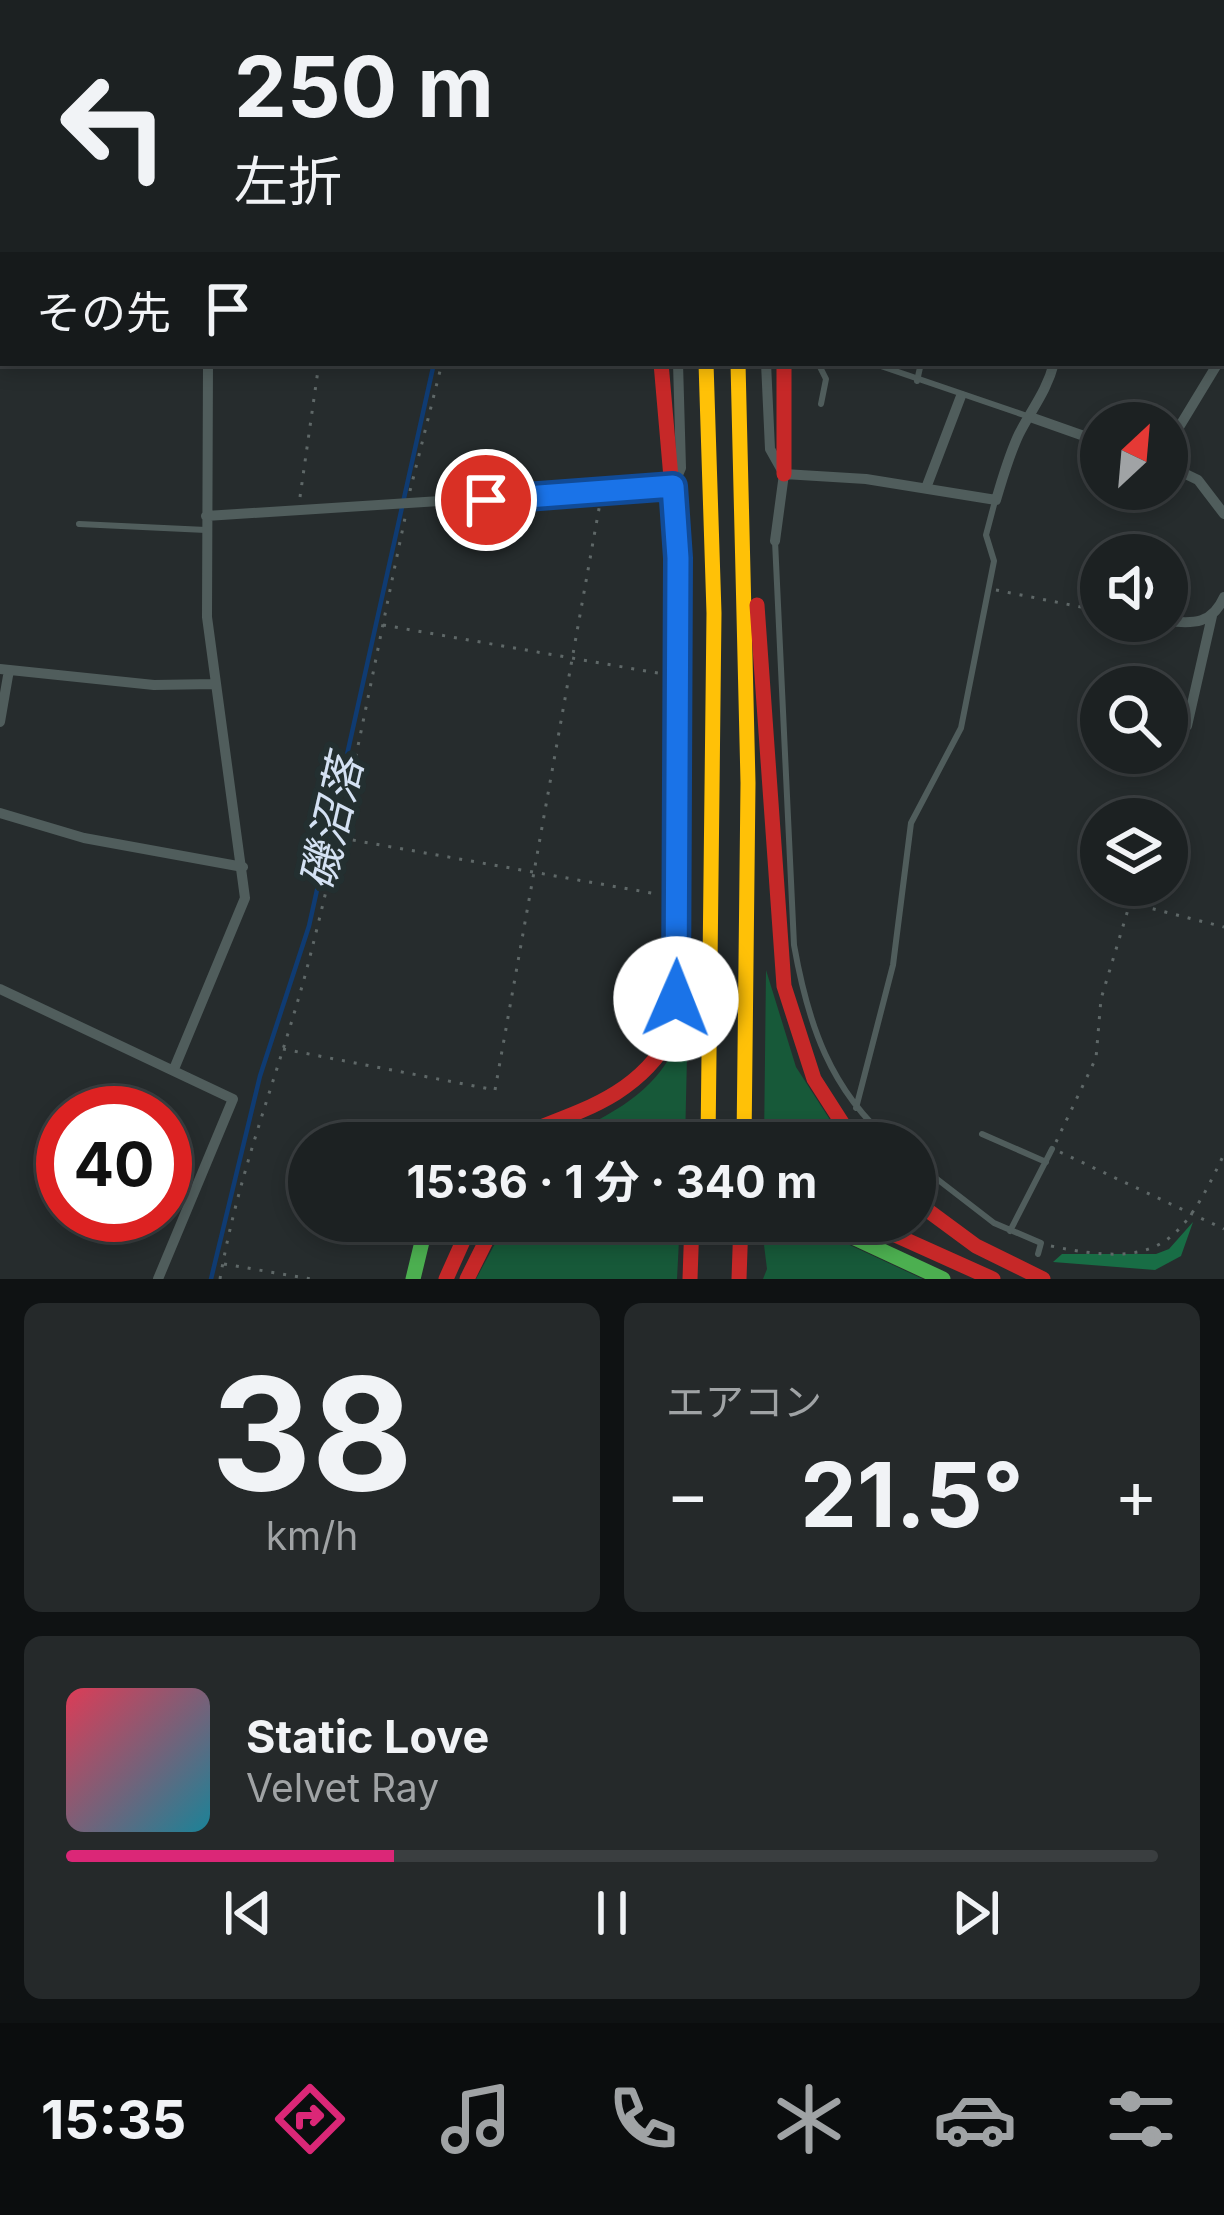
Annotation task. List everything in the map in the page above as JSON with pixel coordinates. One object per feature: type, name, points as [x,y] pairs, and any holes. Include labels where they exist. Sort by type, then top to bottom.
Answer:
[{"type":"main road","points":[[560,1122],[600,1108],[653,1067],[672,1034],[675,1014],[673,486],[662,366]]},
{"type":"main road","points":[[706,366],[714,613],[709,1122]]},
{"type":"main road","points":[[738,366],[749,896],[744,1122]]},
{"type":"main road","points":[[784,366],[784,474]]},
{"type":"main road","points":[[744,521],[763,644],[771,856],[788,1016],[824,1100],[840,1122]]},
{"type":"main road","points":[[697,1122],[700,977],[714,899]]},
{"type":"main road","points":[[936,1217],[976,1246],[1043,1279]]},
{"type":"main road","points":[[412,1279],[422,1242]]},
{"type":"main road","points":[[446,1279],[463,1242]]},
{"type":"main road","points":[[466,1279],[485,1242]]},
{"type":"main road","points":[[690,1279],[691,1242]]},
{"type":"main road","points":[[704,1279],[705,1242]]},
{"type":"main road","points":[[739,1279],[740,1242]]},
{"type":"main road","points":[[862,1242],[943,1279]]},
{"type":"main road","points":[[911,1242],[993,1279]]},
{"type":"street","points":[[174,1070],[244,898],[215,684],[206,530],[208,366]]},
{"type":"street","points":[[206,516],[673,486],[681,468],[678,366]]},
{"type":"street","points":[[766,366],[770,449],[784,474],[775,541]]},
{"type":"street","points":[[784,474],[996,500],[1023,426],[1033,418],[1053,366]]},
{"type":"street","points":[[1188,412],[1216,366]]},
{"type":"street","points":[[926,488],[961,396]]},
{"type":"street","points":[[1033,418],[1080,435]]},
{"type":"street","points":[[1188,475],[1198,480],[1224,514]]},
{"type":"street","points":[[1188,722],[1212,616],[1224,597]]},
{"type":"street","points":[[1188,622],[1212,616]]},
{"type":"street","points":[[0,722],[5,670],[154,685],[215,684]]},
{"type":"street","points":[[0,813],[84,838],[243,867]]},
{"type":"street","points":[[0,989],[233,1099],[158,1279]]},
{"type":"lane","points":[[820,366],[826,379],[820,404]]},
{"type":"lane","points":[[880,366],[1033,418]]},
{"type":"lane","points":[[917,381],[920,366]]},
{"type":"lane","points":[[856,1108],[892,965],[910,824],[961,728],[994,550],[986,535],[996,500]]},
{"type":"lane","points":[[79,524],[206,530]]},
{"type":"lane","points":[[775,541],[794,945],[812,1028],[856,1108],[870,1122]]},
{"type":"lane","points":[[982,1134],[1046,1162]]},
{"type":"lane","points":[[1010,1232],[1052,1149]]},
{"type":"lane","points":[[936,1177],[1010,1232],[1041,1244],[1038,1254]]},
{"type":"path","points":[[298,511],[319,366]]},
{"type":"path","points":[[220,1279],[339,838],[401,506],[441,366]]},
{"type":"path","points":[[281,1049],[495,1090],[602,491]]},
{"type":"path","points":[[988,589],[1080,606]]},
{"type":"path","points":[[382,625],[676,674]]},
{"type":"path","points":[[339,838],[676,897]]},
{"type":"path","points":[[1224,927],[1130,903],[1101,999],[1096,1058],[1052,1149],[1224,1229]]},
{"type":"path","points":[[1041,1244],[1118,1254],[1156,1249],[1195,1216],[1224,1154]]},
{"type":"path","points":[[222,1264],[311,1279]]},
{"type":"green space","points":[[766,970],[796,1067],[831,1122],[764,1122]]},
{"type":"green space","points":[[688,1012],[685,1122],[598,1122],[656,1076]]},
{"type":"green space","points":[[1193,1222],[1181,1256],[1155,1270],[1053,1262],[1062,1254],[1156,1254],[1169,1249]]},
{"type":"green space","points":[[496,1242],[679,1242],[677,1279],[476,1279]]},
{"type":"green space","points":[[764,1242],[843,1242],[923,1279],[763,1279],[767,1269]]},
{"type":"waterway","name":"磯沼落","points":[[211,1279],[260,1076],[309,926],[433,366]]},
{"type":"traffic: fast","points":[[413,1279],[422,1242]]},
{"type":"traffic: fast","points":[[863,1242],[943,1279]]},
{"type":"traffic: slow","points":[[706,366],[714,613],[708,1122]]},
{"type":"traffic: slow","points":[[738,366],[748,783],[744,1122]]},
{"type":"traffic: jam","points":[[555,1122],[619,1091],[657,1057],[672,1034],[678,558],[661,366]]},
{"type":"traffic: jam","points":[[784,366],[784,474]]},
{"type":"traffic: jam","points":[[757,605],[784,986],[814,1079],[842,1122]]},
{"type":"traffic: jam","points":[[936,1216],[976,1246],[1043,1279]]},
{"type":"traffic: jam","points":[[446,1279],[463,1242]]},
{"type":"traffic: jam","points":[[467,1279],[486,1242]]},
{"type":"traffic: jam","points":[[690,1279],[691,1242]]},
{"type":"traffic: jam","points":[[739,1279],[740,1242]]},
{"type":"traffic: jam","points":[[911,1242],[993,1279]]},
{"type":"route","points":[[486,500],[673,486],[678,558],[676,999]]}]
